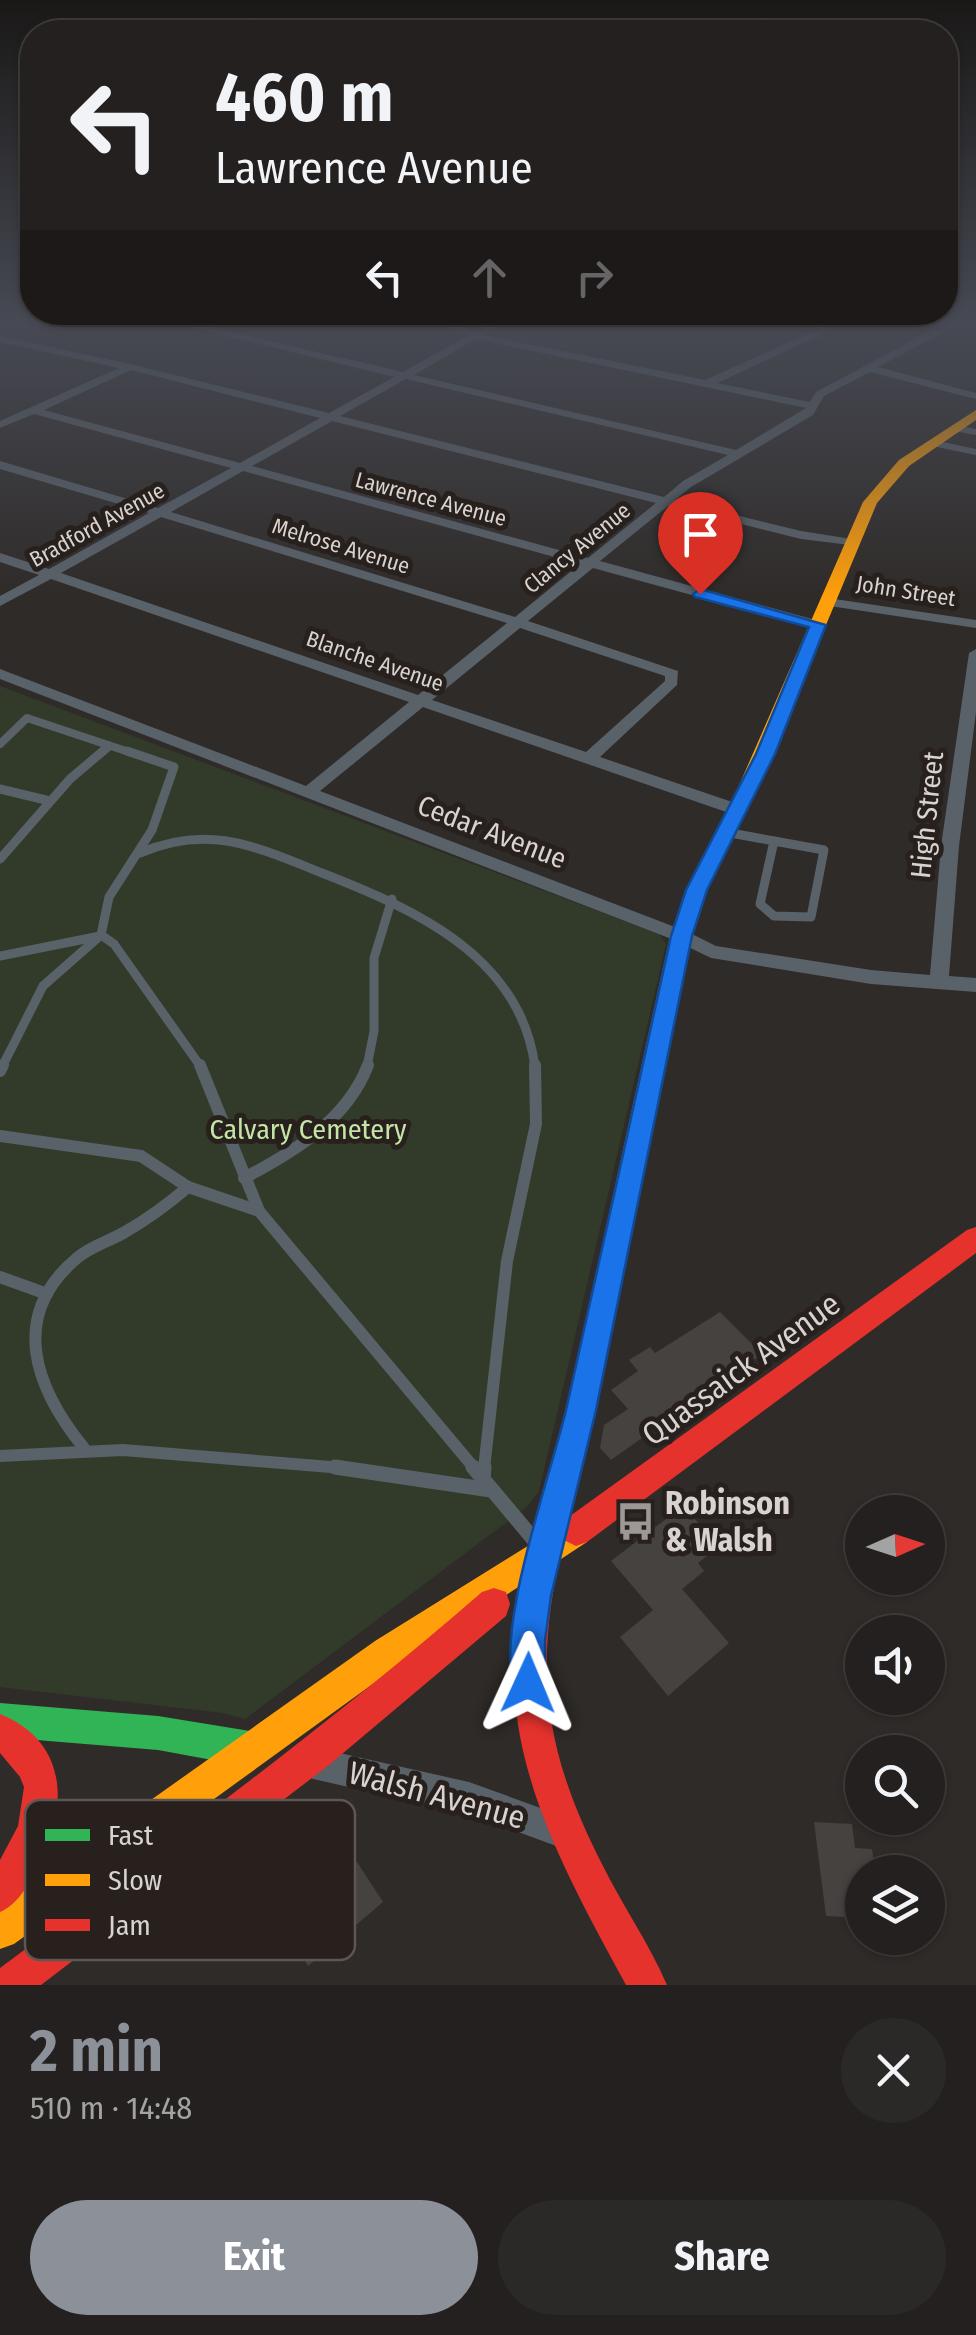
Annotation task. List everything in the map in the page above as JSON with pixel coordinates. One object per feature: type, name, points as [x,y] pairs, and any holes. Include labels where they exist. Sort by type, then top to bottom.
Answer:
[{"type":"main road","name":"Walsh Avenue","points":[[647,1985],[567,1834],[544,1774],[528,1683],[528,1640],[545,1553],[581,1410],[682,936],[696,890],[765,754],[853,542],[883,482],[933,442],[965,430],[976,414]]},
{"type":"main road","name":"Quassaick Avenue","points":[[181,1800],[387,1653],[545,1553],[976,1238]]},
{"type":"main road","name":"Quassaick Avenue","points":[[255,1800],[470,1628],[545,1553]]},
{"type":"main road","points":[[0,1720],[158,1733],[306,1762]]},
{"type":"main road","points":[[0,1731],[22,1746],[36,1763],[40,1800]]},
{"type":"main road","points":[[0,1893],[25,1857]]},
{"type":"main road","name":"Quassaick Avenue","points":[[0,1930],[25,1912]]},
{"type":"main road","name":"Quassaick Avenue","points":[[9,1985],[42,1960]]},
{"type":"street","points":[[0,425],[27,413]]},
{"type":"street","name":"Lawrence Avenue","points":[[43,413],[818,625]]},
{"type":"street","points":[[313,413],[801,535],[853,542]]},
{"type":"street","name":"Bradford Avenue","points":[[0,602],[338,413]]},
{"type":"street","points":[[566,413],[737,454]]},
{"type":"street","name":"Clancy Avenue","points":[[310,791],[666,501],[737,454],[810,413]]},
{"type":"street","name":"Melrose Avenue","points":[[0,465],[520,621],[673,674],[672,682],[590,757]]},
{"type":"street","name":"Blanche Avenue","points":[[0,557],[735,809]]},
{"type":"street","name":"John Street","points":[[828,602],[976,624]]},
{"type":"street","name":"High Street","points":[[939,984],[955,808],[976,653]]},
{"type":"street","name":"Cedar Avenue","points":[[0,674],[682,936],[711,952],[939,984],[976,985]]},
{"type":"street","name":"Walsh Avenue","points":[[306,1762],[469,1798],[567,1834]]},
{"type":"lane","points":[[933,442],[976,452]]},
{"type":"lane","points":[[0,744],[27,718],[174,767],[140,852],[110,897],[101,936],[43,986],[0,1071]]},
{"type":"lane","points":[[0,859],[50,801],[110,746]]},
{"type":"lane","points":[[0,790],[50,801]]},
{"type":"lane","points":[[724,832],[774,840],[826,852],[816,912],[811,917],[774,916],[760,904],[774,840]]},
{"type":"lane","points":[[140,852],[179,838],[206,836],[285,857],[392,899],[455,934],[493,974],[534,1045],[538,1088],[533,1146],[512,1230],[488,1485]]},
{"type":"lane","points":[[244,1178],[297,1151],[366,1072],[375,1029],[374,956],[392,899]]},
{"type":"lane","points":[[0,956],[101,936],[114,944],[199,1063],[259,1211],[545,1553]]},
{"type":"lane","points":[[0,1136],[142,1156],[188,1187],[259,1211]]},
{"type":"lane","points":[[84,1448],[57,1418],[37,1375],[34,1326],[52,1284],[80,1255],[154,1216],[188,1187]]},
{"type":"lane","points":[[0,1277],[48,1294]]},
{"type":"lane","points":[[0,1456],[84,1448],[180,1452],[488,1485]]},
{"type":"green space","name":"Calvary Cemetery","points":[[0,686],[659,934],[666,944],[539,1491],[528,1506],[245,1719],[223,1713],[0,1687]]},
{"type":"building","points":[[720,1312],[763,1355],[732,1370],[731,1376],[719,1380],[672,1416],[675,1420],[611,1460],[600,1448],[604,1425],[628,1409],[611,1390],[638,1371],[629,1360],[650,1347],[655,1353]]},
{"type":"building","points":[[683,1506],[719,1546],[698,1563],[704,1571],[682,1589],[729,1643],[668,1696],[620,1637],[653,1610],[611,1561]]},
{"type":"building","points":[[814,1822],[845,1824],[845,1835],[853,1835],[855,1848],[872,1849],[873,1855],[845,1855],[845,1917],[826,1916]]},
{"type":"building","points":[[355,1864],[383,1902],[355,1926]]},
{"type":"traffic: fast","points":[[556,1511],[681,936],[696,890],[747,790]]},
{"type":"traffic: fast","points":[[0,1720],[158,1733],[250,1749]]},
{"type":"traffic: slow","points":[[747,790],[870,502],[904,463],[976,414]]},
{"type":"traffic: slow","points":[[182,1800],[387,1653],[576,1531]]},
{"type":"traffic: slow","points":[[0,1930],[25,1912]]},
{"type":"traffic: jam","points":[[576,1531],[976,1238]]},
{"type":"traffic: jam","points":[[556,1511],[529,1639],[528,1683],[533,1723],[542,1763],[571,1840],[647,1985]]},
{"type":"traffic: jam","points":[[255,1800],[494,1604]]},
{"type":"traffic: jam","points":[[0,1731],[22,1749],[35,1768],[41,1800]]},
{"type":"traffic: jam","points":[[0,1893],[25,1852]]},
{"type":"traffic: jam","points":[[9,1985],[42,1960]]},
{"type":"place","name":"Robinson & Walsh","points":[[635,1521]]},
{"type":"route","points":[[528,1683],[534,1596],[581,1410],[682,936],[696,890],[765,754],[818,625],[700,594]]}]
